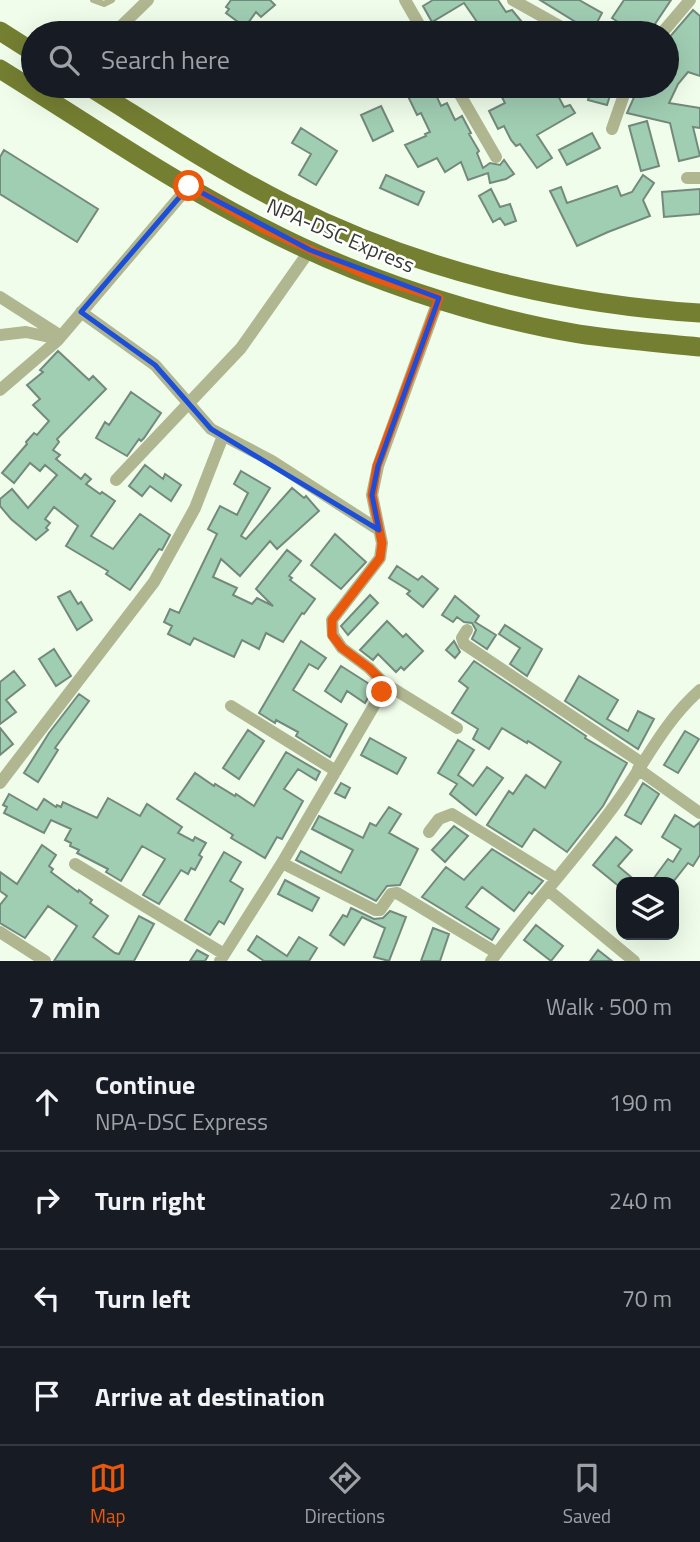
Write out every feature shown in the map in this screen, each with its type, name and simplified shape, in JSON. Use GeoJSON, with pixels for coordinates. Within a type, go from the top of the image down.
{"type":"FeatureCollection","features":[{"type":"Feature","properties":{"kind":"main road"},"geometry":{"type":"LineString","coordinates":[[0,31],[21,44]]}},
{"type":"Feature","properties":{"kind":"main road","name":"NPA-DSC Express"},"geometry":{"type":"LineString","coordinates":[[0,69],[21,82]]}},
{"type":"Feature","properties":{"kind":"main road","name":"NPA-DSC Express"},"geometry":{"type":"LineString","coordinates":[[47,98],[264,229],[371,277],[490,314],[578,334],[700,347]]}},
{"type":"Feature","properties":{"kind":"main road"},"geometry":{"type":"LineString","coordinates":[[107,98],[238,179],[344,231],[394,250],[513,286],[575,299],[649,310],[700,313]]}},
{"type":"Feature","properties":{"kind":"street"},"geometry":{"type":"LineString","coordinates":[[126,21],[148,0]]}},
{"type":"Feature","properties":{"kind":"street"},"geometry":{"type":"LineString","coordinates":[[405,0],[417,21]]}},
{"type":"Feature","properties":{"kind":"street"},"geometry":{"type":"LineString","coordinates":[[513,0],[551,21]]}},
{"type":"Feature","properties":{"kind":"street"},"geometry":{"type":"LineString","coordinates":[[672,21],[690,0]]}},
{"type":"Feature","properties":{"kind":"street"},"geometry":{"type":"LineString","coordinates":[[461,98],[496,157]]}},
{"type":"Feature","properties":{"kind":"street"},"geometry":{"type":"LineString","coordinates":[[612,129],[623,98]]}},
{"type":"Feature","properties":{"kind":"street"},"geometry":{"type":"LineString","coordinates":[[0,390],[60,337],[189,186]]}},
{"type":"Feature","properties":{"kind":"street"},"geometry":{"type":"LineString","coordinates":[[116,480],[240,348],[310,250]]}},
{"type":"Feature","properties":{"kind":"street"},"geometry":{"type":"LineString","coordinates":[[0,297],[60,337]]}},
{"type":"Feature","properties":{"kind":"street"},"geometry":{"type":"LineString","coordinates":[[439,298],[377,466],[372,495],[382,543],[380,558],[332,620],[332,635],[342,648],[384,683],[457,728]]}},
{"type":"Feature","properties":{"kind":"street"},"geometry":{"type":"LineString","coordinates":[[81,312],[155,365],[211,429],[272,461],[379,530]]}},
{"type":"Feature","properties":{"kind":"street"},"geometry":{"type":"LineString","coordinates":[[0,335],[26,332],[60,337]]}},
{"type":"Feature","properties":{"kind":"street"},"geometry":{"type":"LineString","coordinates":[[0,782],[154,582],[195,508],[223,436]]}},
{"type":"Feature","properties":{"kind":"street"},"geometry":{"type":"LineString","coordinates":[[467,630],[462,638],[464,644],[640,766],[700,813]]}},
{"type":"Feature","properties":{"kind":"street"},"geometry":{"type":"LineString","coordinates":[[75,864],[222,958],[282,863],[382,692],[384,683]]}},
{"type":"Feature","properties":{"kind":"street"},"geometry":{"type":"LineString","coordinates":[[282,863],[374,910],[380,911],[391,894],[397,893],[494,957],[612,809],[682,706],[700,690]]}},
{"type":"Feature","properties":{"kind":"street"},"geometry":{"type":"LineString","coordinates":[[231,706],[336,771]]}},
{"type":"Feature","properties":{"kind":"street"},"geometry":{"type":"LineString","coordinates":[[429,832],[439,819],[452,814],[555,878]]}},
{"type":"Feature","properties":{"kind":"street"},"geometry":{"type":"LineString","coordinates":[[548,890],[634,961]]}},
{"type":"Feature","properties":{"kind":"street"},"geometry":{"type":"LineString","coordinates":[[0,932],[45,961]]}},
{"type":"Feature","properties":{"kind":"lane"},"geometry":{"type":"LineString","coordinates":[[93,0],[104,4],[112,0]]}},
{"type":"Feature","properties":{"kind":"highlighted area"},"geometry":{"type":"Polygon","coordinates":[[[189,186],[310,250],[439,298],[378,466],[372,495],[379,530],[211,429],[155,365],[81,312],[189,186]]]}},
{"type":"Feature","properties":{"kind":"building"},"geometry":{"type":"Polygon","coordinates":[[[231,0],[270,0],[275,5],[261,17],[256,12],[249,21],[237,21],[226,13],[229,9],[226,7],[231,0]]]}},
{"type":"Feature","properties":{"kind":"building"},"geometry":{"type":"Polygon","coordinates":[[[433,0],[498,0],[506,12],[512,10],[521,21],[476,21],[464,3],[431,21],[423,6],[433,0]]]}},
{"type":"Feature","properties":{"kind":"building"},"geometry":{"type":"Polygon","coordinates":[[[540,0],[579,0],[602,13],[598,21],[574,21],[540,0]]]}},
{"type":"Feature","properties":{"kind":"building"},"geometry":{"type":"Polygon","coordinates":[[[624,0],[671,0],[657,21],[616,21],[612,18],[624,0]]]}},
{"type":"Feature","properties":{"kind":"building"},"geometry":{"type":"Polygon","coordinates":[[[693,10],[700,16],[700,76],[688,72],[679,83],[679,26],[693,10]]]}},
{"type":"Feature","properties":{"kind":"building"},"geometry":{"type":"Polygon","coordinates":[[[409,98],[437,98],[441,106],[447,103],[455,120],[462,116],[479,151],[477,153],[483,168],[490,163],[500,165],[504,160],[514,174],[490,183],[488,173],[468,180],[461,162],[445,172],[437,158],[418,167],[405,145],[430,132],[421,113],[417,115],[409,98]]]}},
{"type":"Feature","properties":{"kind":"building"},"geometry":{"type":"Polygon","coordinates":[[[502,98],[559,98],[564,107],[570,105],[575,113],[537,135],[552,158],[537,168],[520,144],[516,146],[511,140],[504,126],[498,129],[489,111],[505,103],[502,98]]]}},
{"type":"Feature","properties":{"kind":"building"},"geometry":{"type":"Polygon","coordinates":[[[589,98],[609,98],[607,105],[589,98]]]}},
{"type":"Feature","properties":{"kind":"building"},"geometry":{"type":"Polygon","coordinates":[[[634,98],[671,98],[669,103],[700,108],[700,128],[693,127],[700,156],[679,161],[670,123],[627,113],[634,98]]]}},
{"type":"Feature","properties":{"kind":"building"},"geometry":{"type":"Polygon","coordinates":[[[381,106],[393,131],[373,141],[361,115],[381,106]]]}},
{"type":"Feature","properties":{"kind":"building"},"geometry":{"type":"Polygon","coordinates":[[[647,121],[659,166],[641,171],[629,126],[647,121]]]}},
{"type":"Feature","properties":{"kind":"building"},"geometry":{"type":"Polygon","coordinates":[[[301,128],[337,151],[316,185],[299,175],[311,154],[292,143],[301,128]]]}},
{"type":"Feature","properties":{"kind":"building"},"geometry":{"type":"Polygon","coordinates":[[[592,133],[600,148],[567,165],[559,150],[592,133]]]}},
{"type":"Feature","properties":{"kind":"building"},"geometry":{"type":"Polygon","coordinates":[[[4,150],[98,209],[77,242],[0,194],[0,157],[4,150]]]}},
{"type":"Feature","properties":{"kind":"building"},"geometry":{"type":"Polygon","coordinates":[[[386,175],[424,192],[418,205],[380,188],[386,175]]]}},
{"type":"Feature","properties":{"kind":"building"},"geometry":{"type":"Polygon","coordinates":[[[643,175],[654,183],[643,200],[650,216],[577,246],[550,191],[561,187],[567,203],[617,186],[621,196],[632,192],[643,175]]]}},
{"type":"Feature","properties":{"kind":"building"},"geometry":{"type":"Polygon","coordinates":[[[491,189],[500,207],[510,204],[516,221],[505,225],[500,218],[493,222],[479,196],[491,189]]]}},
{"type":"Feature","properties":{"kind":"building"},"geometry":{"type":"Polygon","coordinates":[[[700,189],[700,214],[664,217],[662,192],[700,189]]]}},
{"type":"Feature","properties":{"kind":"building"},"geometry":{"type":"Polygon","coordinates":[[[58,351],[89,380],[93,376],[106,389],[57,439],[59,442],[53,450],[60,455],[56,459],[81,479],[85,474],[91,479],[86,484],[115,501],[91,536],[113,549],[140,514],[170,535],[162,550],[159,549],[130,590],[106,574],[108,571],[66,546],[78,526],[54,507],[45,519],[50,523],[46,528],[48,530],[36,540],[0,506],[0,499],[12,489],[28,508],[57,475],[45,465],[40,471],[30,463],[14,483],[2,473],[34,433],[37,435],[49,421],[33,405],[40,399],[27,385],[43,372],[40,370],[58,351]]]}},
{"type":"Feature","properties":{"kind":"building"},"geometry":{"type":"Polygon","coordinates":[[[131,392],[161,413],[144,438],[141,441],[139,439],[127,456],[96,438],[105,422],[109,425],[131,392]]]}},
{"type":"Feature","properties":{"kind":"building"},"geometry":{"type":"Polygon","coordinates":[[[145,465],[163,479],[165,474],[181,485],[171,501],[150,486],[142,496],[129,486],[145,465]]]}},
{"type":"Feature","properties":{"kind":"building"},"geometry":{"type":"Polygon","coordinates":[[[241,471],[270,488],[241,536],[246,539],[292,488],[304,498],[306,496],[319,511],[277,549],[270,541],[240,576],[221,559],[213,577],[237,588],[233,595],[252,604],[257,598],[273,606],[256,589],[287,550],[301,561],[289,576],[292,578],[290,580],[315,599],[283,642],[266,633],[259,649],[242,640],[234,657],[194,638],[190,645],[168,634],[172,626],[164,622],[170,609],[179,613],[217,534],[208,529],[220,506],[237,515],[248,493],[234,484],[241,471]]]}},
{"type":"Feature","properties":{"kind":"building"},"geometry":{"type":"Polygon","coordinates":[[[335,534],[366,562],[341,589],[311,565],[335,534]]]}},
{"type":"Feature","properties":{"kind":"building"},"geometry":{"type":"Polygon","coordinates":[[[397,566],[418,580],[422,576],[438,589],[423,607],[407,594],[410,591],[389,578],[397,566]]]}},
{"type":"Feature","properties":{"kind":"building"},"geometry":{"type":"Polygon","coordinates":[[[70,591],[78,604],[81,602],[92,620],[77,630],[58,597],[70,591]]]}},
{"type":"Feature","properties":{"kind":"building"},"geometry":{"type":"Polygon","coordinates":[[[370,595],[378,603],[348,635],[341,626],[370,595]]]}},
{"type":"Feature","properties":{"kind":"building"},"geometry":{"type":"Polygon","coordinates":[[[455,596],[479,616],[475,622],[496,635],[487,649],[472,639],[476,630],[472,623],[457,617],[453,622],[442,615],[455,596]]]}},
{"type":"Feature","properties":{"kind":"building"},"geometry":{"type":"Polygon","coordinates":[[[387,621],[403,637],[406,634],[423,651],[404,670],[401,667],[396,672],[378,654],[373,660],[360,650],[387,621]]]}},
{"type":"Feature","properties":{"kind":"building"},"geometry":{"type":"Polygon","coordinates":[[[505,625],[542,649],[527,676],[510,664],[520,648],[499,634],[505,625]]]}},
{"type":"Feature","properties":{"kind":"building"},"geometry":{"type":"Polygon","coordinates":[[[301,641],[326,658],[318,669],[309,664],[293,690],[347,724],[330,757],[296,736],[298,732],[259,713],[301,641]]]}},
{"type":"Feature","properties":{"kind":"building"},"geometry":{"type":"Polygon","coordinates":[[[454,641],[460,652],[455,658],[446,650],[454,641]]]}},
{"type":"Feature","properties":{"kind":"building"},"geometry":{"type":"Polygon","coordinates":[[[54,649],[71,676],[56,686],[39,659],[54,649]]]}},
{"type":"Feature","properties":{"kind":"building"},"geometry":{"type":"Polygon","coordinates":[[[474,661],[586,736],[585,738],[627,763],[603,806],[567,852],[534,829],[522,847],[487,825],[509,791],[513,794],[526,775],[545,788],[561,762],[502,728],[489,749],[473,739],[478,729],[452,713],[468,688],[459,681],[474,661]]]}},
{"type":"Feature","properties":{"kind":"building"},"geometry":{"type":"Polygon","coordinates":[[[341,666],[374,687],[365,703],[347,691],[341,702],[325,691],[341,666]]]}},
{"type":"Feature","properties":{"kind":"building"},"geometry":{"type":"Polygon","coordinates":[[[14,671],[25,685],[6,700],[16,712],[0,724],[0,682],[14,671]]]}},
{"type":"Feature","properties":{"kind":"building"},"geometry":{"type":"Polygon","coordinates":[[[579,676],[618,700],[607,719],[628,731],[638,711],[654,719],[638,749],[565,701],[579,676]]]}},
{"type":"Feature","properties":{"kind":"building"},"geometry":{"type":"Polygon","coordinates":[[[79,694],[89,701],[55,748],[58,750],[38,782],[24,773],[49,733],[79,694]]]}},
{"type":"Feature","properties":{"kind":"building"},"geometry":{"type":"Polygon","coordinates":[[[0,728],[13,744],[0,755],[0,728]]]}},
{"type":"Feature","properties":{"kind":"building"},"geometry":{"type":"Polygon","coordinates":[[[248,730],[264,741],[239,779],[223,768],[248,730]]]}},
{"type":"Feature","properties":{"kind":"building"},"geometry":{"type":"Polygon","coordinates":[[[685,731],[699,739],[678,773],[664,765],[685,731]]]}},
{"type":"Feature","properties":{"kind":"building"},"geometry":{"type":"Polygon","coordinates":[[[370,738],[406,758],[397,774],[361,755],[370,738]]]}},
{"type":"Feature","properties":{"kind":"building"},"geometry":{"type":"Polygon","coordinates":[[[458,740],[474,750],[458,775],[473,786],[487,767],[503,778],[476,815],[450,794],[457,784],[438,773],[458,740]]]}},
{"type":"Feature","properties":{"kind":"building"},"geometry":{"type":"Polygon","coordinates":[[[286,752],[320,772],[316,780],[298,769],[284,789],[303,801],[282,839],[277,837],[265,858],[231,838],[233,835],[177,799],[195,773],[254,806],[286,752]]]}},
{"type":"Feature","properties":{"kind":"building"},"geometry":{"type":"Polygon","coordinates":[[[341,783],[350,788],[345,798],[335,793],[341,783]]]}},
{"type":"Feature","properties":{"kind":"building"},"geometry":{"type":"Polygon","coordinates":[[[643,783],[659,794],[641,824],[625,815],[643,783]]]}},
{"type":"Feature","properties":{"kind":"building"},"geometry":{"type":"Polygon","coordinates":[[[9,794],[37,810],[44,799],[56,807],[61,807],[63,802],[97,818],[108,798],[140,816],[147,804],[182,827],[178,833],[193,841],[195,837],[206,843],[199,855],[202,857],[195,870],[191,868],[188,874],[181,870],[159,904],[143,895],[165,859],[142,846],[121,881],[106,872],[108,869],[77,853],[79,850],[70,846],[71,843],[65,840],[71,829],[51,820],[44,833],[4,813],[7,807],[3,805],[9,794]]]}},
{"type":"Feature","properties":{"kind":"building"},"geometry":{"type":"Polygon","coordinates":[[[389,807],[401,814],[389,833],[418,849],[400,885],[387,886],[376,901],[296,860],[301,851],[341,873],[353,850],[312,829],[319,816],[363,838],[370,823],[376,826],[389,807]]]}},
{"type":"Feature","properties":{"kind":"building"},"geometry":{"type":"Polygon","coordinates":[[[675,815],[694,827],[700,822],[700,855],[693,866],[688,863],[677,877],[655,877],[668,859],[673,862],[681,849],[662,837],[675,815]]]}},
{"type":"Feature","properties":{"kind":"building"},"geometry":{"type":"Polygon","coordinates":[[[454,826],[468,836],[445,862],[432,850],[454,826]]]}},
{"type":"Feature","properties":{"kind":"building"},"geometry":{"type":"Polygon","coordinates":[[[616,837],[632,850],[618,866],[631,877],[616,877],[616,884],[593,865],[616,837]]]}},
{"type":"Feature","properties":{"kind":"building"},"geometry":{"type":"Polygon","coordinates":[[[42,845],[56,855],[49,866],[53,869],[51,872],[92,900],[90,903],[108,916],[93,937],[115,953],[119,954],[139,916],[154,924],[134,961],[54,961],[77,926],[48,906],[25,938],[0,923],[0,905],[7,896],[0,891],[0,872],[17,884],[42,845]]]}},
{"type":"Feature","properties":{"kind":"building"},"geometry":{"type":"Polygon","coordinates":[[[492,849],[543,881],[532,894],[529,892],[514,911],[482,887],[466,907],[499,929],[492,940],[422,897],[446,867],[464,880],[492,849]]]}},
{"type":"Feature","properties":{"kind":"building"},"geometry":{"type":"Polygon","coordinates":[[[224,852],[241,862],[230,881],[243,889],[224,924],[219,921],[210,935],[185,920],[224,852]]]}},
{"type":"Feature","properties":{"kind":"building"},"geometry":{"type":"Polygon","coordinates":[[[285,880],[319,898],[312,911],[278,894],[285,880]]]}},
{"type":"Feature","properties":{"kind":"building"},"geometry":{"type":"Polygon","coordinates":[[[351,908],[374,919],[383,918],[390,911],[406,917],[389,961],[374,957],[385,928],[362,917],[344,945],[330,935],[343,915],[347,917],[351,908]]]}},
{"type":"Feature","properties":{"kind":"building"},"geometry":{"type":"Polygon","coordinates":[[[536,925],[563,946],[551,961],[524,940],[536,925]]]}},
{"type":"Feature","properties":{"kind":"building"},"geometry":{"type":"Polygon","coordinates":[[[433,928],[449,934],[440,961],[421,961],[433,928]]]}},
{"type":"Feature","properties":{"kind":"building"},"geometry":{"type":"Polygon","coordinates":[[[257,936],[287,956],[299,937],[317,948],[309,961],[264,961],[248,950],[257,936]]]}},
{"type":"Feature","properties":{"kind":"building"},"geometry":{"type":"Polygon","coordinates":[[[197,950],[208,956],[205,961],[190,961],[197,950]]]}},
{"type":"Feature","properties":{"kind":"building"},"geometry":{"type":"Polygon","coordinates":[[[598,950],[612,961],[590,961],[598,950]]]}},
{"type":"Feature","properties":{"kind":"route"},"geometry":{"type":"LineString","coordinates":[[189,186],[264,229],[371,277],[439,298],[377,466],[372,495],[382,543],[380,558],[332,620],[332,635],[342,648],[384,683],[382,692]]}}]}
